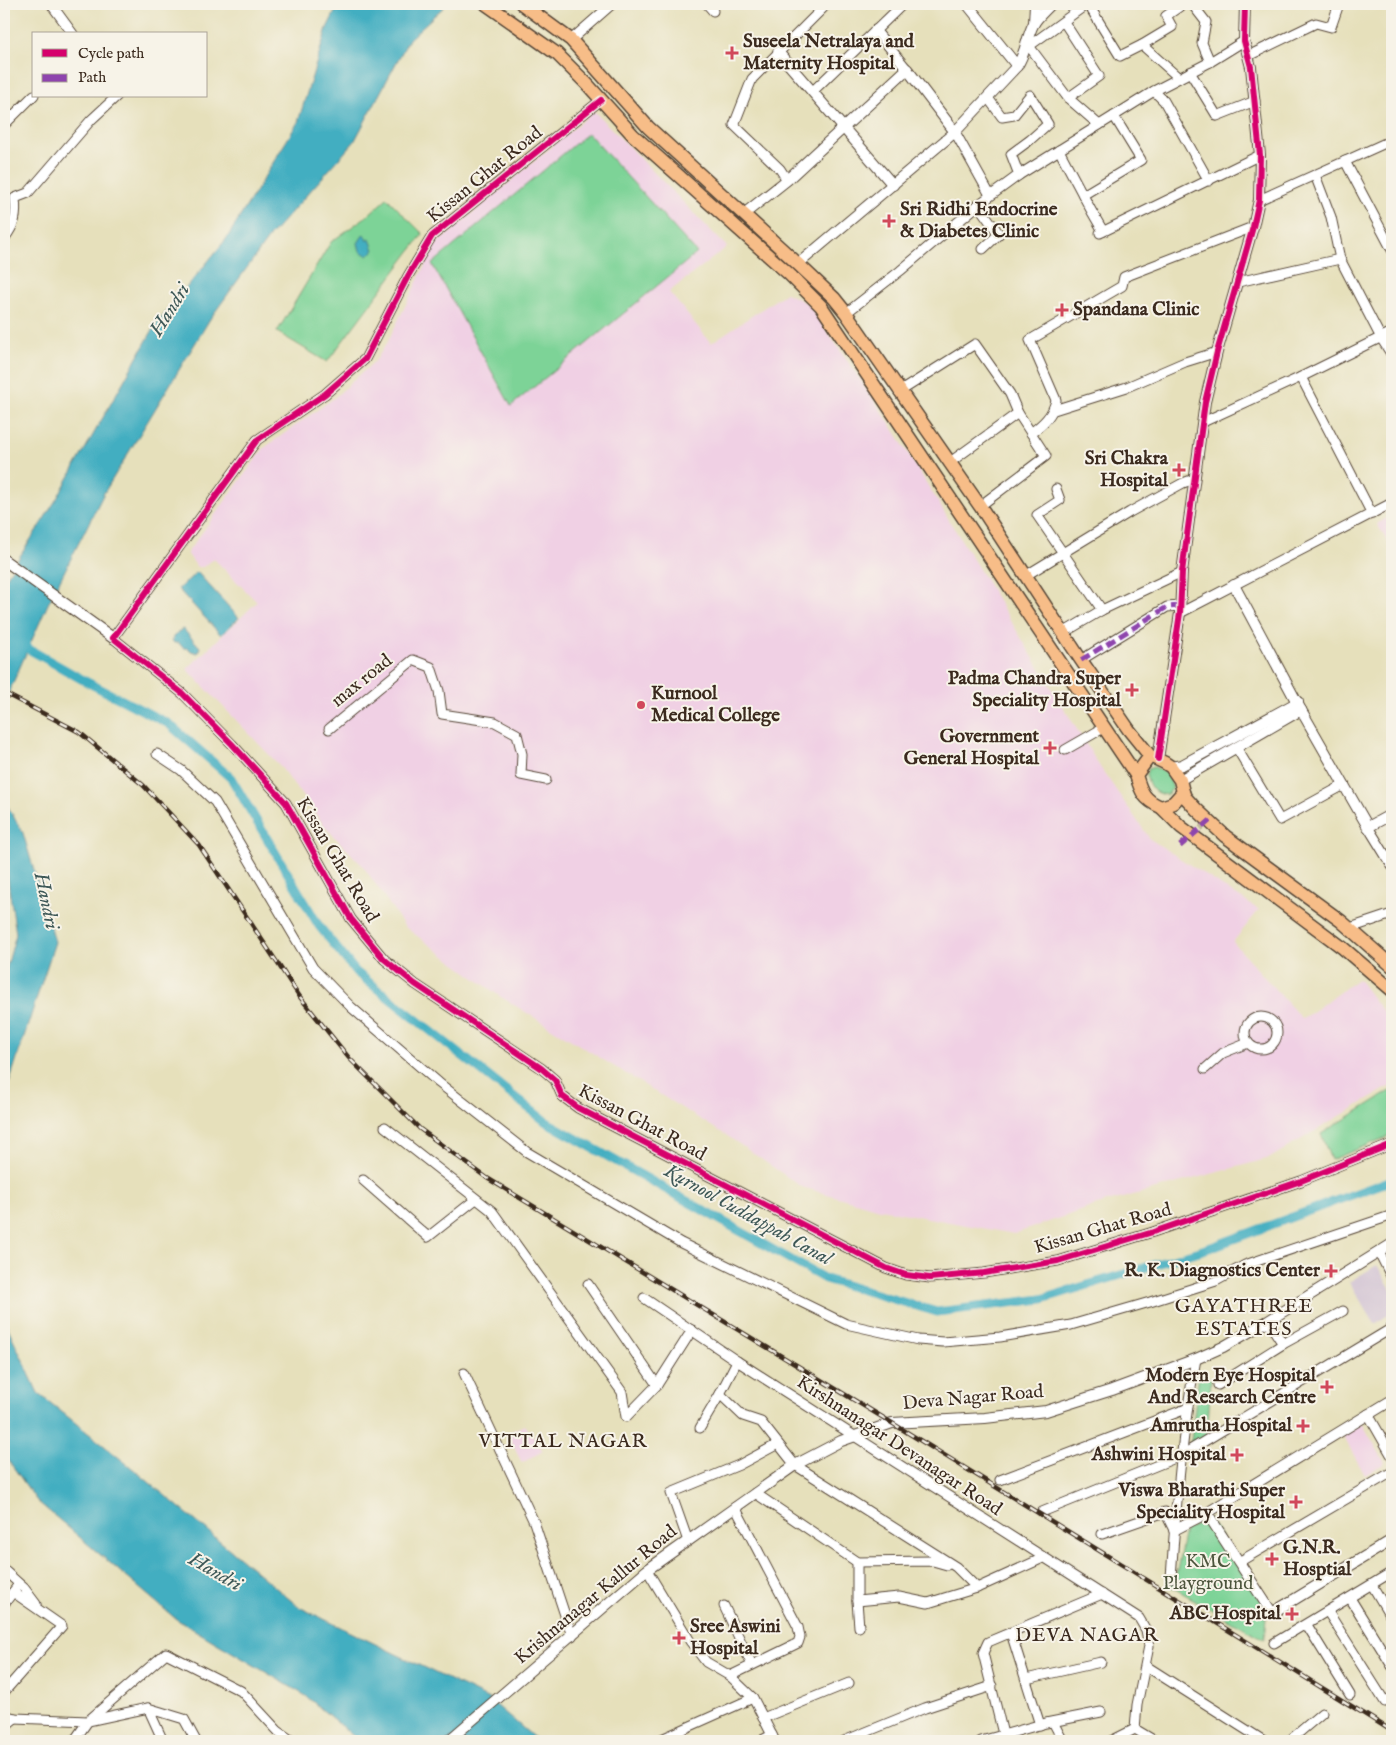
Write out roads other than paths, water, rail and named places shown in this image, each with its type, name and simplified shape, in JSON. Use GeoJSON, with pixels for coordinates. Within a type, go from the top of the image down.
{"type":"FeatureCollection","features":[{"type":"Feature","properties":{"kind":"main road"},"geometry":{"type":"LineString","coordinates":[[486,4],[557,54],[633,135],[788,274],[829,316],[924,461],[1105,727],[1136,775],[1141,791],[1150,802],[1161,807],[1181,827],[1343,948],[1392,990]]}},
{"type":"Feature","properties":{"kind":"main road"},"geometry":{"type":"LineString","coordinates":[[527,7],[571,40],[648,127],[834,298],[980,506],[1129,730],[1154,757],[1171,767],[1180,780],[1185,797],[1226,836],[1350,928],[1392,966]]}},
{"type":"Feature","properties":{"kind":"main road"},"geometry":{"type":"LineString","coordinates":[[587,84],[601,72]]}},
{"type":"Feature","properties":{"kind":"main road"},"geometry":{"type":"LineString","coordinates":[[788,274],[798,264]]}},
{"type":"Feature","properties":{"kind":"main road"},"geometry":{"type":"LineString","coordinates":[[1136,775],[1154,757]]}},
{"type":"Feature","properties":{"kind":"main road"},"geometry":{"type":"LineString","coordinates":[[1161,807],[1173,803],[1184,792]]}},
{"type":"Feature","properties":{"kind":"street"},"geometry":{"type":"LineString","coordinates":[[51,4],[72,32]]}},
{"type":"Feature","properties":{"kind":"street"},"geometry":{"type":"LineString","coordinates":[[571,40],[612,4]]}},
{"type":"Feature","properties":{"kind":"street"},"geometry":{"type":"LineString","coordinates":[[787,180],[780,169],[734,125],[752,79],[827,4]]}},
{"type":"Feature","properties":{"kind":"street"},"geometry":{"type":"LineString","coordinates":[[813,91],[903,4]]}},
{"type":"Feature","properties":{"kind":"street"},"geometry":{"type":"LineString","coordinates":[[967,4],[1017,66]]}},
{"type":"Feature","properties":{"kind":"street"},"geometry":{"type":"LineString","coordinates":[[798,264],[955,132],[988,98],[1024,56],[1034,24],[1035,4]]}},
{"type":"Feature","properties":{"kind":"street"},"geometry":{"type":"LineString","coordinates":[[1034,24],[1051,4]]}},
{"type":"Feature","properties":{"kind":"street"},"geometry":{"type":"LineString","coordinates":[[1028,44],[1064,22],[1088,4],[1120,56],[1172,27],[1166,16],[1179,7],[1178,4]]}},
{"type":"Feature","properties":{"kind":"street"},"geometry":{"type":"LineString","coordinates":[[1192,4],[1206,22],[1202,43],[1210,62]]}},
{"type":"Feature","properties":{"kind":"street"},"geometry":{"type":"LineString","coordinates":[[1154,757],[1180,610],[1182,572],[1205,402],[1217,352],[1253,227],[1258,200],[1260,155],[1251,67],[1244,41],[1245,4]]}},
{"type":"Feature","properties":{"kind":"street"},"geometry":{"type":"LineString","coordinates":[[1248,56],[1316,23],[1331,27],[1338,4]]}},
{"type":"Feature","properties":{"kind":"street"},"geometry":{"type":"LineString","coordinates":[[1064,22],[1098,76],[1068,98]]}},
{"type":"Feature","properties":{"kind":"street"},"geometry":{"type":"LineString","coordinates":[[875,30],[955,132],[990,195]]}},
{"type":"Feature","properties":{"kind":"street"},"geometry":{"type":"LineString","coordinates":[[846,313],[900,271],[990,195],[1154,91],[1210,62],[1244,41]]}},
{"type":"Feature","properties":{"kind":"street"},"geometry":{"type":"LineString","coordinates":[[1028,44],[1068,98],[1099,125]]}},
{"type":"Feature","properties":{"kind":"street"},"geometry":{"type":"LineString","coordinates":[[1142,45],[1179,78]]}},
{"type":"Feature","properties":{"kind":"street"},"geometry":{"type":"LineString","coordinates":[[778,52],[893,185]]}},
{"type":"Feature","properties":{"kind":"street"},"geometry":{"type":"LineString","coordinates":[[744,214],[787,180],[843,126],[907,70]]}},
{"type":"Feature","properties":{"kind":"street"},"geometry":{"type":"LineString","coordinates":[[1190,72],[1217,116],[1255,100]]}},
{"type":"Feature","properties":{"kind":"street"},"geometry":{"type":"LineString","coordinates":[[1154,91],[1164,101],[1209,181]]}},
{"type":"Feature","properties":{"kind":"street"},"geometry":{"type":"LineString","coordinates":[[988,98],[1002,117],[1014,115],[1030,95],[1048,124],[1011,154],[1020,175]]}},
{"type":"Feature","properties":{"kind":"street"},"geometry":{"type":"LineString","coordinates":[[4,125],[32,97]]}},
{"type":"Feature","properties":{"kind":"street"},"geometry":{"type":"LineString","coordinates":[[4,239],[14,224],[15,198],[28,193],[91,120],[116,98]]}},
{"type":"Feature","properties":{"kind":"street","name":"Kissan Ghat Road"},"geometry":{"type":"LineString","coordinates":[[601,100],[432,236],[408,276],[365,359],[325,394],[257,440],[113,638],[182,693],[286,803],[351,919],[384,958],[415,984],[541,1068],[554,1080],[562,1096],[578,1108],[886,1268],[906,1275],[930,1278],[984,1274],[1058,1261],[1153,1232],[1264,1194],[1392,1144]]}},
{"type":"Feature","properties":{"kind":"street"},"geometry":{"type":"LineString","coordinates":[[1083,195],[1141,160],[1114,116]]}},
{"type":"Feature","properties":{"kind":"street"},"geometry":{"type":"LineString","coordinates":[[1258,200],[1392,140]]}},
{"type":"Feature","properties":{"kind":"street"},"geometry":{"type":"LineString","coordinates":[[1059,150],[1102,232],[1260,155]]}},
{"type":"Feature","properties":{"kind":"street"},"geometry":{"type":"LineString","coordinates":[[1345,162],[1392,250]]}},
{"type":"Feature","properties":{"kind":"street"},"geometry":{"type":"LineString","coordinates":[[1315,175],[1331,217],[1340,259],[1381,338],[1392,355]]}},
{"type":"Feature","properties":{"kind":"street"},"geometry":{"type":"LineString","coordinates":[[978,205],[998,234],[983,249]]}},
{"type":"Feature","properties":{"kind":"street"},"geometry":{"type":"LineString","coordinates":[[1031,433],[1042,425],[1054,410],[1056,400],[1030,340],[1122,286],[1124,277],[1253,227]]}},
{"type":"Feature","properties":{"kind":"street"},"geometry":{"type":"LineString","coordinates":[[1238,282],[1340,259]]}},
{"type":"Feature","properties":{"kind":"street"},"geometry":{"type":"LineString","coordinates":[[1203,422],[1301,377],[1392,332]]}},
{"type":"Feature","properties":{"kind":"street"},"geometry":{"type":"LineString","coordinates":[[899,392],[975,344],[1010,394],[1018,413],[1046,456],[980,506]]}},
{"type":"Feature","properties":{"kind":"street"},"geometry":{"type":"LineString","coordinates":[[1054,410],[1127,387],[1185,362],[1217,352]]}},
{"type":"Feature","properties":{"kind":"street"},"geometry":{"type":"LineString","coordinates":[[1301,377],[1372,514]]}},
{"type":"Feature","properties":{"kind":"street"},"geometry":{"type":"LineString","coordinates":[[950,463],[1018,413]]}},
{"type":"Feature","properties":{"kind":"street"},"geometry":{"type":"LineString","coordinates":[[1025,576],[1130,512],[1194,479]]}},
{"type":"Feature","properties":{"kind":"street"},"geometry":{"type":"LineString","coordinates":[[1056,490],[1060,500],[1037,515],[1102,610]]}},
{"type":"Feature","properties":{"kind":"street"},"geometry":{"type":"LineString","coordinates":[[1081,660],[1166,607],[1180,610],[1234,585],[1392,503]]}},
{"type":"Feature","properties":{"kind":"street"},"geometry":{"type":"LineString","coordinates":[[4,560],[113,638]]}},
{"type":"Feature","properties":{"kind":"street"},"geometry":{"type":"LineString","coordinates":[[1063,633],[1102,610],[1182,572]]}},
{"type":"Feature","properties":{"kind":"street"},"geometry":{"type":"LineString","coordinates":[[1234,585],[1344,785],[1392,866]]}},
{"type":"Feature","properties":{"kind":"street","name":"max road"},"geometry":{"type":"LineString","coordinates":[[329,729],[412,660],[431,667],[439,691],[442,714],[495,722],[517,734],[522,754],[521,775],[546,780]]}},
{"type":"Feature","properties":{"kind":"street"},"geometry":{"type":"LineString","coordinates":[[1171,767],[1182,765],[1233,742],[1300,706]]}},
{"type":"Feature","properties":{"kind":"street"},"geometry":{"type":"LineString","coordinates":[[1066,750],[1105,727]]}},
{"type":"Feature","properties":{"kind":"street"},"geometry":{"type":"LineString","coordinates":[[1180,780],[1233,742]]}},
{"type":"Feature","properties":{"kind":"street"},"geometry":{"type":"LineString","coordinates":[[1233,742],[1280,820],[1344,785]]}},
{"type":"Feature","properties":{"kind":"street"},"geometry":{"type":"LineString","coordinates":[[157,754],[181,770],[215,802],[313,968],[351,1007],[439,1083],[526,1152],[681,1242],[846,1324],[918,1340],[943,1342],[1000,1337],[1071,1324],[1216,1281],[1245,1265],[1390,1216],[1392,1219]]}},
{"type":"Feature","properties":{"kind":"street"},"geometry":{"type":"LineString","coordinates":[[1368,827],[1392,814]]}},
{"type":"Feature","properties":{"kind":"street"},"geometry":{"type":"LineString","coordinates":[[1350,928],[1392,914]]}},
{"type":"Feature","properties":{"kind":"street"},"geometry":{"type":"LineString","coordinates":[[1205,1069],[1223,1053],[1248,1043]]}},
{"type":"Feature","properties":{"kind":"street"},"geometry":{"type":"LineString","coordinates":[[385,1127],[492,1211],[622,1392],[626,1417],[658,1385],[692,1330]]}},
{"type":"Feature","properties":{"kind":"street"},"geometry":{"type":"LineString","coordinates":[[363,1180],[428,1237],[476,1199]]}},
{"type":"Feature","properties":{"kind":"street","name":"Deva Nagar Road"},"geometry":{"type":"LineString","coordinates":[[795,1465],[841,1441],[892,1423],[985,1418],[1046,1411],[1112,1390],[1196,1359],[1223,1347],[1268,1321],[1392,1244]]}},
{"type":"Feature","properties":{"kind":"street"},"geometry":{"type":"LineString","coordinates":[[1379,1252],[1392,1278]]}},
{"type":"Feature","properties":{"kind":"street"},"geometry":{"type":"LineString","coordinates":[[588,1284],[658,1385]]}},
{"type":"Feature","properties":{"kind":"street","name":"Kirshnanagar Devanagar Road"},"geometry":{"type":"LineString","coordinates":[[644,1298],[737,1361],[1138,1618],[1146,1630],[1149,1646],[1146,1666]]}},
{"type":"Feature","properties":{"kind":"street"},"geometry":{"type":"LineString","coordinates":[[1218,1385],[1283,1344],[1343,1311]]}},
{"type":"Feature","properties":{"kind":"street"},"geometry":{"type":"LineString","coordinates":[[1268,1321],[1283,1344]]}},
{"type":"Feature","properties":{"kind":"street"},"geometry":{"type":"LineString","coordinates":[[1042,1512],[1180,1456],[1392,1328]]}},
{"type":"Feature","properties":{"kind":"street"},"geometry":{"type":"LineString","coordinates":[[1170,1578],[1180,1456],[1186,1409],[1196,1359]]}},
{"type":"Feature","properties":{"kind":"street"},"geometry":{"type":"LineString","coordinates":[[700,1428],[737,1361]]}},
{"type":"Feature","properties":{"kind":"street"},"geometry":{"type":"LineString","coordinates":[[464,1373],[534,1522],[572,1636]]}},
{"type":"Feature","properties":{"kind":"street"},"geometry":{"type":"LineString","coordinates":[[720,1394],[743,1416],[761,1422],[795,1465],[956,1567],[977,1588]]}},
{"type":"Feature","properties":{"kind":"street"},"geometry":{"type":"LineString","coordinates":[[1174,1530],[1207,1513],[1392,1400]]}},
{"type":"Feature","properties":{"kind":"street"},"geometry":{"type":"LineString","coordinates":[[1000,1480],[1186,1409]]}},
{"type":"Feature","properties":{"kind":"street"},"geometry":{"type":"LineString","coordinates":[[1368,1414],[1392,1456]]}},
{"type":"Feature","properties":{"kind":"street"},"geometry":{"type":"LineString","coordinates":[[688,1541],[671,1493],[738,1465],[778,1444]]}},
{"type":"Feature","properties":{"kind":"street","name":"Krishnanagar Kallur Road"},"geometry":{"type":"LineString","coordinates":[[448,1741],[647,1570],[795,1465]]}},
{"type":"Feature","properties":{"kind":"street"},"geometry":{"type":"LineString","coordinates":[[1239,1562],[1392,1472]]}},
{"type":"Feature","properties":{"kind":"street"},"geometry":{"type":"LineString","coordinates":[[755,1493],[857,1562],[933,1561],[956,1567]]}},
{"type":"Feature","properties":{"kind":"street"},"geometry":{"type":"LineString","coordinates":[[730,1676],[798,1643],[800,1637],[798,1626],[735,1508]]}},
{"type":"Feature","properties":{"kind":"street"},"geometry":{"type":"LineString","coordinates":[[1102,1534],[1165,1512],[1174,1530]]}},
{"type":"Feature","properties":{"kind":"street"},"geometry":{"type":"LineString","coordinates":[[1207,1513],[1272,1613],[1392,1540]]}},
{"type":"Feature","properties":{"kind":"street"},"geometry":{"type":"LineString","coordinates":[[857,1601],[899,1597],[928,1603],[977,1588],[1043,1558]]}},
{"type":"Feature","properties":{"kind":"street"},"geometry":{"type":"LineString","coordinates":[[857,1562],[859,1628]]}},
{"type":"Feature","properties":{"kind":"street"},"geometry":{"type":"LineString","coordinates":[[4,1570],[20,1584],[36,1604],[34,1607]]}},
{"type":"Feature","properties":{"kind":"street"},"geometry":{"type":"LineString","coordinates":[[647,1570],[690,1641],[706,1662],[730,1676],[753,1698],[774,1738],[760,1741]]}},
{"type":"Feature","properties":{"kind":"street"},"geometry":{"type":"LineString","coordinates":[[1274,1643],[1392,1572]]}},
{"type":"Feature","properties":{"kind":"street"},"geometry":{"type":"LineString","coordinates":[[4,1604],[20,1584]]}},
{"type":"Feature","properties":{"kind":"street"},"geometry":{"type":"LineString","coordinates":[[1372,1585],[1392,1619]]}},
{"type":"Feature","properties":{"kind":"street"},"geometry":{"type":"LineString","coordinates":[[4,1692],[62,1626],[13,1592]]}},
{"type":"Feature","properties":{"kind":"street"},"geometry":{"type":"LineString","coordinates":[[1005,1738],[983,1653],[984,1646],[988,1642],[1102,1594]]}},
{"type":"Feature","properties":{"kind":"street"},"geometry":{"type":"LineString","coordinates":[[1350,1598],[1392,1666]]}},
{"type":"Feature","properties":{"kind":"street"},"geometry":{"type":"LineString","coordinates":[[724,1606],[752,1664]]}},
{"type":"Feature","properties":{"kind":"street"},"geometry":{"type":"LineString","coordinates":[[1328,1612],[1385,1702],[1392,1697]]}},
{"type":"Feature","properties":{"kind":"street"},"geometry":{"type":"LineString","coordinates":[[1306,1625],[1350,1695]]}},
{"type":"Feature","properties":{"kind":"street"},"geometry":{"type":"LineString","coordinates":[[1011,1633],[1040,1725]]}},
{"type":"Feature","properties":{"kind":"street"},"geometry":{"type":"LineString","coordinates":[[74,1741],[88,1721],[166,1653],[241,1691],[278,1731],[292,1741]]}},
{"type":"Feature","properties":{"kind":"street"},"geometry":{"type":"LineString","coordinates":[[1026,1679],[1101,1662]]}},
{"type":"Feature","properties":{"kind":"street"},"geometry":{"type":"LineString","coordinates":[[1134,1729],[1146,1666],[1264,1741]]}},
{"type":"Feature","properties":{"kind":"street"},"geometry":{"type":"LineString","coordinates":[[763,1718],[849,1683]]}},
{"type":"Feature","properties":{"kind":"street"},"geometry":{"type":"LineString","coordinates":[[844,1741],[925,1708],[992,1686]]}},
{"type":"Feature","properties":{"kind":"street"},"geometry":{"type":"LineString","coordinates":[[656,1741],[753,1698]]}},
{"type":"Feature","properties":{"kind":"street"},"geometry":{"type":"LineString","coordinates":[[148,1708],[163,1741]]}},
{"type":"Feature","properties":{"kind":"street"},"geometry":{"type":"LineString","coordinates":[[4,1715],[15,1718],[88,1721],[148,1708],[184,1719],[196,1741]]}},
{"type":"Feature","properties":{"kind":"street"},"geometry":{"type":"LineString","coordinates":[[981,1741],[1005,1738],[1040,1725],[1101,1712]]}},
{"type":"Feature","properties":{"kind":"street"},"geometry":{"type":"LineString","coordinates":[[1289,1741],[1322,1713]]}},
{"type":"Feature","properties":{"kind":"street"},"geometry":{"type":"LineString","coordinates":[[4,1727],[15,1718]]}},
{"type":"Feature","properties":{"kind":"street"},"geometry":{"type":"LineString","coordinates":[[1053,1722],[1063,1741]]}},
{"type":"Feature","properties":{"kind":"street"},"geometry":{"type":"LineString","coordinates":[[1111,1741],[1134,1729]]}},
{"type":"Feature","properties":{"kind":"street"},"geometry":{"type":"LineString","coordinates":[[1134,1729],[1155,1741]]}},
{"type":"Feature","properties":{"kind":"water","name":"Handri"},"geometry":{"type":"Polygon","coordinates":[[[339,4],[447,4],[409,39],[354,142],[270,236],[210,319],[104,493],[48,604],[4,703],[4,581],[56,500],[155,326],[227,238],[298,122],[327,28],[339,4]]]}},
{"type":"Feature","properties":{"kind":"water"},"geometry":{"type":"Polygon","coordinates":[[[364,234],[367,241],[370,239],[374,250],[368,256],[360,251],[358,243],[364,234]]]}},
{"type":"Feature","properties":{"kind":"water"},"geometry":{"type":"Polygon","coordinates":[[[197,572],[239,618],[221,635],[178,589],[197,572]]]}},
{"type":"Feature","properties":{"kind":"water"},"geometry":{"type":"Polygon","coordinates":[[[183,629],[200,647],[198,653],[188,648],[183,648],[179,643],[174,643],[172,640],[183,629]]]}},
{"type":"Feature","properties":{"kind":"water"},"geometry":{"type":"Polygon","coordinates":[[[4,800],[23,833],[55,942],[4,1098],[4,977],[16,934],[4,854],[4,800]]]}},
{"type":"Feature","properties":{"kind":"water","name":"Handri"},"geometry":{"type":"Polygon","coordinates":[[[4,1319],[38,1393],[132,1468],[299,1607],[489,1699],[538,1741],[359,1741],[306,1696],[176,1619],[37,1501],[4,1454],[4,1319]]]}},
{"type":"Feature","properties":{"kind":"waterway","name":"Kurnool Cuddappah Canal"},"geometry":{"type":"LineString","coordinates":[[4,635],[85,681],[169,724],[231,778],[319,926],[356,972],[545,1121],[825,1279],[937,1312],[1042,1299],[1209,1248],[1392,1180]]}},
{"type":"Feature","properties":{"kind":"tunnel"},"geometry":{"type":"LineString","coordinates":[[1180,846],[1214,817]]}},
{"type":"Feature","properties":{"kind":"railway"},"geometry":{"type":"LineString","coordinates":[[4,693],[79,732],[143,785],[199,845],[300,997],[349,1058],[420,1129],[487,1178],[892,1423],[1392,1731]]}},
{"type":"Feature","properties":{"kind":"place","name":"Suseela Netralaya and Maternity Hospital"},"geometry":{"type":"Point","coordinates":[732,53]}},
{"type":"Feature","properties":{"kind":"place","name":"Sri Ridhi Endocrine & Diabetes Clinic"},"geometry":{"type":"Point","coordinates":[889,221]}},
{"type":"Feature","properties":{"kind":"place","name":"Spandana Clinic"},"geometry":{"type":"Point","coordinates":[1062,310]}},
{"type":"Feature","properties":{"kind":"place","name":"Sri Chakra Hospital"},"geometry":{"type":"Point","coordinates":[1179,470]}},
{"type":"Feature","properties":{"kind":"place","name":"Padma Chandra Super Speciality Hospital"},"geometry":{"type":"Point","coordinates":[1132,690]}},
{"type":"Feature","properties":{"kind":"place","name":"Kurnool Medical College"},"geometry":{"type":"Point","coordinates":[641,705]}},
{"type":"Feature","properties":{"kind":"place","name":"Government General Hospital"},"geometry":{"type":"Point","coordinates":[1050,748]}},
{"type":"Feature","properties":{"kind":"place","name":"R. K. Diagnostics Center"},"geometry":{"type":"Point","coordinates":[1331,1271]}},
{"type":"Feature","properties":{"kind":"place","name":"Modern Eye Hospital And Research Centre"},"geometry":{"type":"Point","coordinates":[1327,1387]}},
{"type":"Feature","properties":{"kind":"place","name":"Amrutha Hospital"},"geometry":{"type":"Point","coordinates":[1303,1426]}},
{"type":"Feature","properties":{"kind":"place","name":"Ashwini Hospital"},"geometry":{"type":"Point","coordinates":[1237,1455]}},
{"type":"Feature","properties":{"kind":"place","name":"Viswa Bharathi Super Speciality Hospital"},"geometry":{"type":"Point","coordinates":[1296,1502]}},
{"type":"Feature","properties":{"kind":"place","name":"G.N.R. Hosptial"},"geometry":{"type":"Point","coordinates":[1272,1559]}},
{"type":"Feature","properties":{"kind":"place","name":"ABC Hospital"},"geometry":{"type":"Point","coordinates":[1292,1614]}},
{"type":"Feature","properties":{"kind":"place","name":"Sree Aswini Hospital"},"geometry":{"type":"Point","coordinates":[679,1638]}},
{"type":"Feature","properties":{"kind":"district","name":"GAYATHREE ESTATES"},"geometry":{"type":"Point","coordinates":[1244,1318]}},
{"type":"Feature","properties":{"kind":"district","name":"VITTAL NAGAR"},"geometry":{"type":"Point","coordinates":[563,1441]}},
{"type":"Feature","properties":{"kind":"district","name":"DEVA NAGAR"},"geometry":{"type":"Point","coordinates":[1087,1635]}},
{"type":"Feature","properties":{"kind":"park label","name":"KMC Playground"},"geometry":{"type":"Point","coordinates":[1208,1573]}}]}
